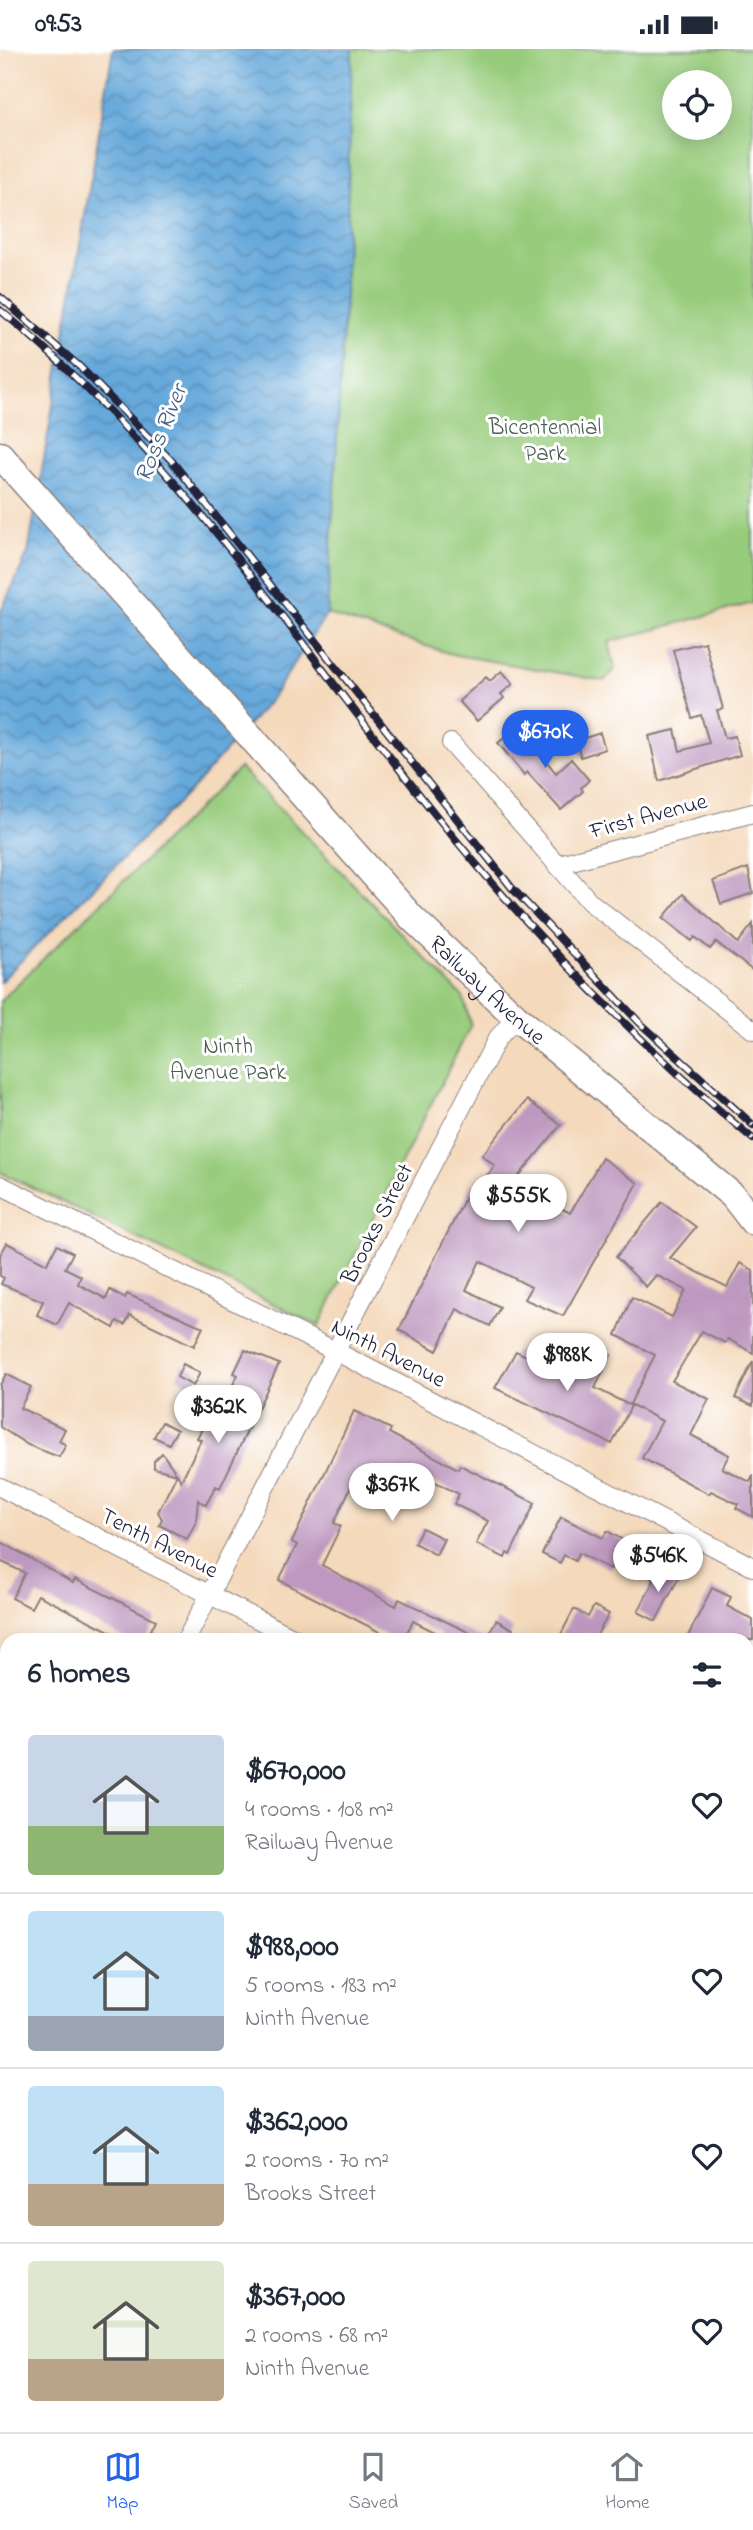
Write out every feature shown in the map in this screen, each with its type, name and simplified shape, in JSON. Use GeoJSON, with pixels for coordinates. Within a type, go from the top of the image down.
{"type":"FeatureCollection","features":[{"type":"Feature","properties":{"kind":"main road","name":"Railway Avenue"},"geometry":{"type":"LineString","coordinates":[[0,455],[412,918],[516,1017],[743,1199],[753,1222]]}},
{"type":"Feature","properties":{"kind":"street"},"geometry":{"type":"LineString","coordinates":[[451,743],[590,902],[753,1031]]}},
{"type":"Feature","properties":{"kind":"street","name":"First Avenue"},"geometry":{"type":"LineString","coordinates":[[556,865],[753,813]]}},
{"type":"Feature","properties":{"kind":"street","name":"Brooks Street"},"geometry":{"type":"LineString","coordinates":[[190,1633],[497,1039],[516,1017]]}},
{"type":"Feature","properties":{"kind":"street","name":"Ninth Avenue"},"geometry":{"type":"LineString","coordinates":[[0,1185],[337,1352],[753,1567]]}},
{"type":"Feature","properties":{"kind":"street","name":"Tenth Avenue"},"geometry":{"type":"LineString","coordinates":[[0,1487],[284,1633]]}},
{"type":"Feature","properties":{"kind":"green space","name":"Bicentennial Park"},"geometry":{"type":"Polygon","coordinates":[[[352,49],[753,49],[753,603],[609,642],[615,669],[604,681],[451,654],[327,614],[345,297],[352,49]]]}},
{"type":"Feature","properties":{"kind":"green space","name":"Ninth Avenue Park"},"geometry":{"type":"Polygon","coordinates":[[[240,768],[463,997],[471,1025],[319,1326],[0,1172],[0,1001],[240,768]]]}},
{"type":"Feature","properties":{"kind":"water","name":"Ross River"},"geometry":{"type":"Polygon","coordinates":[[[113,49],[352,49],[345,297],[327,614],[271,699],[194,787],[0,982],[0,613],[28,553],[113,49]]]}},
{"type":"Feature","properties":{"kind":"building"},"geometry":{"type":"Polygon","coordinates":[[[705,642],[723,709],[717,710],[725,738],[735,736],[740,755],[659,781],[649,736],[675,730],[680,751],[709,743],[701,715],[692,718],[673,650],[705,642]]]}},
{"type":"Feature","properties":{"kind":"building"},"geometry":{"type":"Polygon","coordinates":[[[502,671],[513,684],[501,694],[504,698],[477,721],[459,701],[486,677],[490,681],[502,671]]]}},
{"type":"Feature","properties":{"kind":"building"},"geometry":{"type":"Polygon","coordinates":[[[518,727],[556,773],[571,759],[589,780],[581,788],[583,791],[561,810],[527,772],[524,775],[498,743],[518,727]]]}},
{"type":"Feature","properties":{"kind":"building"},"geometry":{"type":"Polygon","coordinates":[[[600,733],[605,749],[581,757],[576,741],[600,733]]]}},
{"type":"Feature","properties":{"kind":"building"},"geometry":{"type":"Polygon","coordinates":[[[748,868],[753,893],[721,904],[713,881],[748,868]]]}},
{"type":"Feature","properties":{"kind":"building"},"geometry":{"type":"Polygon","coordinates":[[[683,894],[738,943],[753,924],[753,971],[716,942],[710,949],[695,937],[692,941],[663,918],[683,894]]]}},
{"type":"Feature","properties":{"kind":"building"},"geometry":{"type":"Polygon","coordinates":[[[527,1100],[561,1125],[513,1183],[570,1213],[602,1158],[638,1183],[563,1316],[524,1299],[531,1287],[480,1261],[466,1290],[500,1307],[490,1326],[457,1309],[437,1351],[399,1330],[472,1184],[478,1187],[495,1166],[482,1155],[527,1100]]]}},
{"type":"Feature","properties":{"kind":"building"},"geometry":{"type":"Polygon","coordinates":[[[662,1202],[696,1227],[670,1258],[727,1287],[740,1263],[753,1270],[753,1353],[728,1339],[725,1343],[702,1331],[672,1381],[709,1399],[691,1435],[729,1455],[722,1468],[750,1482],[753,1475],[753,1517],[736,1508],[738,1504],[711,1491],[709,1494],[642,1458],[662,1421],[630,1404],[655,1355],[616,1335],[632,1297],[672,1317],[686,1290],[656,1275],[646,1287],[616,1257],[662,1202]]]}},
{"type":"Feature","properties":{"kind":"building"},"geometry":{"type":"Polygon","coordinates":[[[7,1243],[47,1264],[57,1245],[73,1253],[65,1268],[81,1276],[78,1284],[106,1299],[110,1290],[125,1298],[127,1294],[203,1327],[194,1346],[130,1315],[125,1325],[117,1321],[114,1328],[69,1303],[57,1325],[37,1315],[43,1301],[1,1284],[4,1278],[0,1276],[0,1255],[7,1243]]]}},
{"type":"Feature","properties":{"kind":"building"},"geometry":{"type":"Polygon","coordinates":[[[591,1346],[611,1355],[595,1388],[631,1406],[612,1444],[495,1388],[516,1351],[575,1379],[591,1346]]]}},
{"type":"Feature","properties":{"kind":"building"},"geometry":{"type":"Polygon","coordinates":[[[245,1350],[279,1364],[220,1488],[216,1486],[206,1505],[198,1500],[196,1522],[187,1539],[159,1525],[162,1519],[158,1512],[177,1474],[181,1481],[201,1440],[197,1438],[205,1423],[211,1426],[238,1375],[234,1373],[245,1350]]]}},
{"type":"Feature","properties":{"kind":"building"},"geometry":{"type":"Polygon","coordinates":[[[753,1361],[753,1406],[735,1398],[753,1361]]]}},
{"type":"Feature","properties":{"kind":"building"},"geometry":{"type":"Polygon","coordinates":[[[183,1364],[200,1373],[193,1386],[177,1377],[183,1364]]]}},
{"type":"Feature","properties":{"kind":"building"},"geometry":{"type":"Polygon","coordinates":[[[6,1374],[31,1387],[20,1408],[65,1429],[59,1441],[66,1445],[59,1457],[28,1445],[0,1427],[0,1385],[6,1374]]]}},
{"type":"Feature","properties":{"kind":"building"},"geometry":{"type":"Polygon","coordinates":[[[354,1411],[391,1429],[389,1433],[458,1469],[460,1465],[535,1503],[510,1555],[507,1553],[505,1558],[476,1544],[488,1521],[454,1504],[459,1494],[433,1481],[425,1496],[382,1474],[375,1487],[355,1478],[334,1523],[341,1526],[322,1565],[396,1606],[399,1599],[470,1633],[437,1633],[413,1621],[407,1633],[381,1633],[279,1580],[297,1545],[292,1542],[354,1411]]]}},
{"type":"Feature","properties":{"kind":"building"},"geometry":{"type":"Polygon","coordinates":[[[162,1422],[177,1430],[169,1444],[154,1437],[162,1422]]]}},
{"type":"Feature","properties":{"kind":"building"},"geometry":{"type":"Polygon","coordinates":[[[162,1453],[177,1474],[154,1468],[154,1461],[162,1453]]]}},
{"type":"Feature","properties":{"kind":"building"},"geometry":{"type":"Polygon","coordinates":[[[561,1517],[603,1538],[607,1531],[625,1541],[633,1547],[630,1552],[657,1568],[651,1578],[626,1564],[622,1570],[613,1564],[610,1569],[579,1553],[575,1561],[564,1555],[560,1563],[542,1554],[561,1517]]]}},
{"type":"Feature","properties":{"kind":"building"},"geometry":{"type":"Polygon","coordinates":[[[422,1528],[444,1539],[436,1555],[414,1543],[422,1528]]]}},
{"type":"Feature","properties":{"kind":"building"},"geometry":{"type":"Polygon","coordinates":[[[0,1541],[73,1583],[75,1579],[156,1620],[150,1633],[113,1633],[38,1595],[31,1608],[12,1598],[25,1573],[0,1561],[0,1541]]]}},
{"type":"Feature","properties":{"kind":"building"},"geometry":{"type":"Polygon","coordinates":[[[660,1568],[679,1577],[656,1621],[638,1612],[660,1568]]]}},
{"type":"Feature","properties":{"kind":"building"},"geometry":{"type":"Polygon","coordinates":[[[712,1588],[731,1597],[727,1606],[753,1620],[753,1633],[690,1633],[712,1588]]]}},
{"type":"Feature","properties":{"kind":"building"},"geometry":{"type":"Polygon","coordinates":[[[594,1606],[609,1614],[598,1633],[562,1633],[574,1609],[588,1617],[594,1606]]]}},
{"type":"Feature","properties":{"kind":"building"},"geometry":{"type":"Polygon","coordinates":[[[496,1620],[513,1629],[511,1633],[490,1633],[496,1620]]]}},
{"type":"Feature","properties":{"kind":"railway"},"geometry":{"type":"LineString","coordinates":[[0,297],[80,367],[171,460],[512,888],[640,1023],[753,1125]]}},
{"type":"Feature","properties":{"kind":"railway"},"geometry":{"type":"LineString","coordinates":[[0,310],[63,365],[122,424],[177,486],[230,550],[434,813],[546,943],[667,1063],[753,1139]]}}]}
